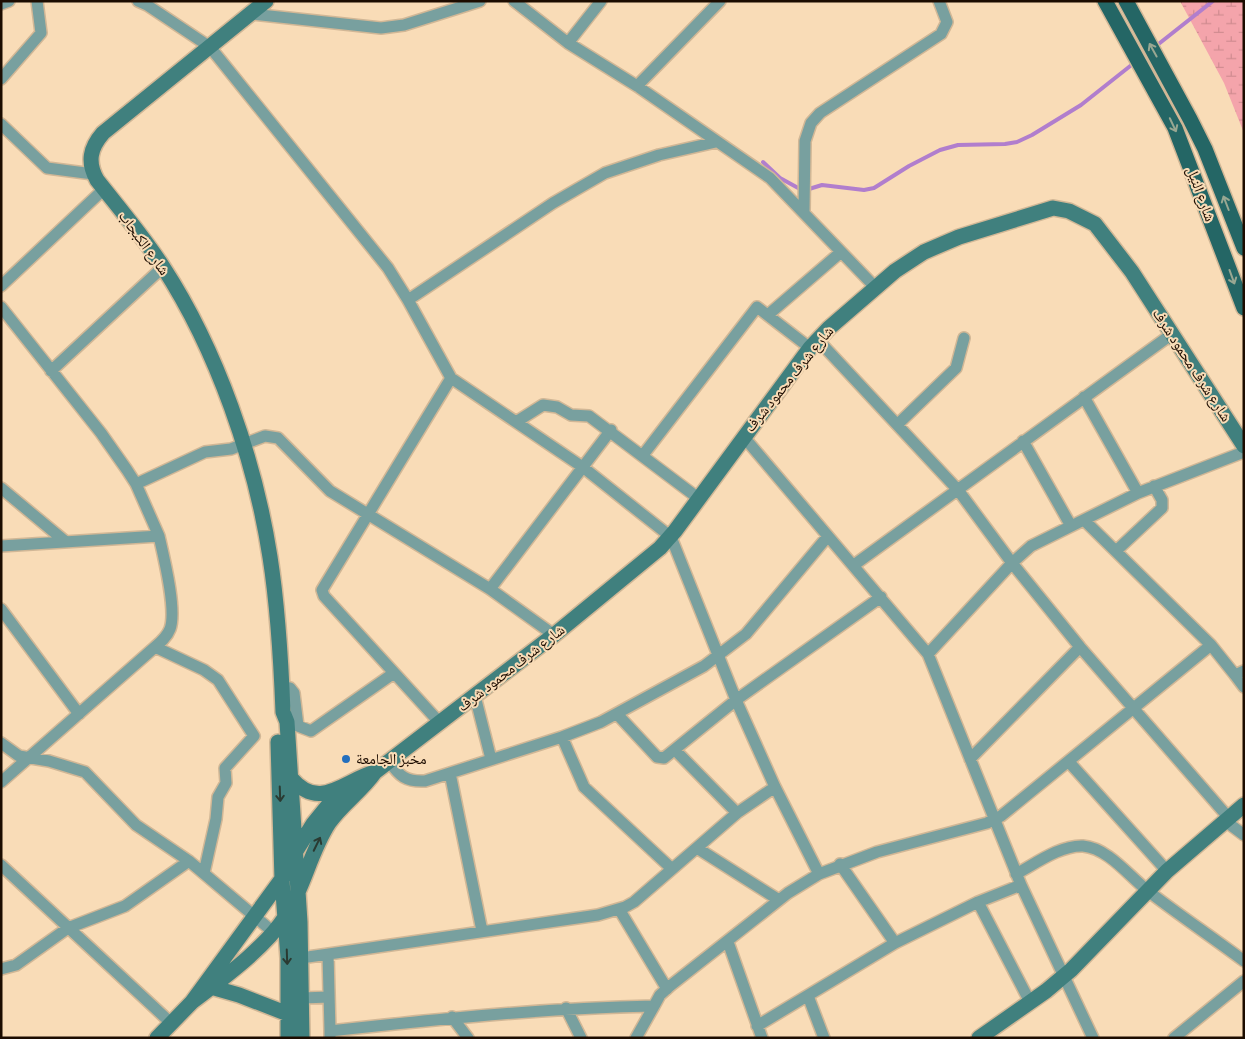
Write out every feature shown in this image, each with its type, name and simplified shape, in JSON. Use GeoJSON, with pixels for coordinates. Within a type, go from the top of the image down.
{"type":"FeatureCollection","features":[{"type":"Feature","properties":{"kind":"main road","name":"شارع النيل"},"geometry":{"type":"LineString","coordinates":[[1105,1],[1151,82],[1187,155],[1244,308]]}},
{"type":"Feature","properties":{"kind":"main road","name":"شارع النيل"},"geometry":{"type":"LineString","coordinates":[[1126,1],[1205,149],[1244,248]]}},
{"type":"Feature","properties":{"kind":"street"},"geometry":{"type":"LineString","coordinates":[[1,4],[9,1]]}},
{"type":"Feature","properties":{"kind":"street"},"geometry":{"type":"LineString","coordinates":[[1,79],[41,32],[37,1]]}},
{"type":"Feature","properties":{"kind":"street"},"geometry":{"type":"LineString","coordinates":[[138,1],[148,5],[210,47],[388,268],[451,378],[584,468],[671,537],[736,700],[774,787],[819,874]]}},
{"type":"Feature","properties":{"kind":"street","name":"شارع الكبجاب"},"geometry":{"type":"LineString","coordinates":[[266,1],[103,134],[91,151],[90,166],[104,189],[163,267],[207,351],[242,445],[258,498],[270,556],[282,687],[282,712]]}},
{"type":"Feature","properties":{"kind":"street"},"geometry":{"type":"LineString","coordinates":[[250,14],[381,28],[430,18],[480,1]]}},
{"type":"Feature","properties":{"kind":"street"},"geometry":{"type":"LineString","coordinates":[[514,1],[568,43],[637,86],[770,178],[804,211],[875,287]]}},
{"type":"Feature","properties":{"kind":"street"},"geometry":{"type":"LineString","coordinates":[[568,43],[600,1]]}},
{"type":"Feature","properties":{"kind":"street"},"geometry":{"type":"LineString","coordinates":[[637,86],[720,1]]}},
{"type":"Feature","properties":{"kind":"street"},"geometry":{"type":"LineString","coordinates":[[804,211],[805,141],[811,123],[820,112],[941,34],[947,22],[938,1]]}},
{"type":"Feature","properties":{"kind":"street"},"geometry":{"type":"LineString","coordinates":[[1,124],[47,168],[94,174]]}},
{"type":"Feature","properties":{"kind":"street"},"geometry":{"type":"LineString","coordinates":[[408,300],[553,203],[605,173],[659,156],[716,142]]}},
{"type":"Feature","properties":{"kind":"street"},"geometry":{"type":"LineString","coordinates":[[1,286],[104,189]]}},
{"type":"Feature","properties":{"kind":"street","name":"شارع شرف محمود شرف"},"geometry":{"type":"LineString","coordinates":[[375,772],[554,635],[671,537],[743,436],[814,344],[875,287],[916,257],[938,246],[1037,211],[1060,208],[1090,220],[1100,229],[1132,272],[1244,446]]}},
{"type":"Feature","properties":{"kind":"street"},"geometry":{"type":"LineString","coordinates":[[769,314],[841,252]]}},
{"type":"Feature","properties":{"kind":"street"},"geometry":{"type":"LineString","coordinates":[[51,371],[163,267]]}},
{"type":"Feature","properties":{"kind":"street"},"geometry":{"type":"LineString","coordinates":[[1,307],[101,433],[136,484],[159,536],[167,568],[172,620],[168,633],[155,647],[1,782]]}},
{"type":"Feature","properties":{"kind":"street"},"geometry":{"type":"LineString","coordinates":[[643,455],[757,307],[769,314],[814,344],[898,424],[958,490],[1012,563],[1132,709],[1226,818],[1244,835]]}},
{"type":"Feature","properties":{"kind":"street"},"geometry":{"type":"LineString","coordinates":[[854,565],[1172,334]]}},
{"type":"Feature","properties":{"kind":"street"},"geometry":{"type":"LineString","coordinates":[[898,424],[956,368],[964,338]]}},
{"type":"Feature","properties":{"kind":"street"},"geometry":{"type":"LineString","coordinates":[[440,723],[322,593],[322,588],[451,378]]}},
{"type":"Feature","properties":{"kind":"street"},"geometry":{"type":"LineString","coordinates":[[1084,397],[1138,493]]}},
{"type":"Feature","properties":{"kind":"street"},"geometry":{"type":"LineString","coordinates":[[516,422],[543,405],[557,407],[571,415],[590,416],[611,430],[698,498]]}},
{"type":"Feature","properties":{"kind":"street"},"geometry":{"type":"LineString","coordinates":[[490,589],[584,468],[611,430]]}},
{"type":"Feature","properties":{"kind":"street"},"geometry":{"type":"LineString","coordinates":[[136,484],[205,452],[231,449],[266,436],[278,438],[325,486],[490,589],[554,635]]}},
{"type":"Feature","properties":{"kind":"street"},"geometry":{"type":"LineString","coordinates":[[743,436],[928,654],[1019,880],[1063,977],[1093,1037]]}},
{"type":"Feature","properties":{"kind":"street"},"geometry":{"type":"LineString","coordinates":[[1023,441],[1071,526]]}},
{"type":"Feature","properties":{"kind":"street"},"geometry":{"type":"LineString","coordinates":[[928,654],[1012,563],[1031,546],[1138,493],[1244,452]]}},
{"type":"Feature","properties":{"kind":"street"},"geometry":{"type":"LineString","coordinates":[[1116,552],[1162,508],[1162,500],[1154,486]]}},
{"type":"Feature","properties":{"kind":"street"},"geometry":{"type":"LineString","coordinates":[[1,488],[66,542]]}},
{"type":"Feature","properties":{"kind":"street"},"geometry":{"type":"LineString","coordinates":[[1084,520],[1240,673],[1244,687]]}},
{"type":"Feature","properties":{"kind":"street"},"geometry":{"type":"LineString","coordinates":[[1,546],[159,536]]}},
{"type":"Feature","properties":{"kind":"street"},"geometry":{"type":"LineString","coordinates":[[389,761],[398,774],[409,780],[425,781],[562,737],[617,714],[719,656],[746,634],[828,536]]}},
{"type":"Feature","properties":{"kind":"street"},"geometry":{"type":"LineString","coordinates":[[617,714],[658,758],[664,758],[736,700],[881,597]]}},
{"type":"Feature","properties":{"kind":"street"},"geometry":{"type":"LineString","coordinates":[[1,609],[79,714]]}},
{"type":"Feature","properties":{"kind":"street"},"geometry":{"type":"LineString","coordinates":[[636,1038],[660,996],[667,989],[779,900],[819,874],[840,864],[877,852],[994,821],[1211,645]]}},
{"type":"Feature","properties":{"kind":"street"},"geometry":{"type":"LineString","coordinates":[[155,647],[204,670],[218,680],[254,736],[225,768],[226,783],[218,796],[216,819],[204,873]]}},
{"type":"Feature","properties":{"kind":"street"},"geometry":{"type":"LineString","coordinates":[[970,759],[1080,647]]}},
{"type":"Feature","properties":{"kind":"street"},"geometry":{"type":"LineString","coordinates":[[282,687],[290,688],[294,693],[298,726],[310,731],[394,673]]}},
{"type":"Feature","properties":{"kind":"street"},"geometry":{"type":"LineString","coordinates":[[475,696],[491,759]]}},
{"type":"Feature","properties":{"kind":"street"},"geometry":{"type":"LineString","coordinates":[[282,712],[287,722],[297,851],[302,1038]]}},
{"type":"Feature","properties":{"kind":"street"},"geometry":{"type":"LineString","coordinates":[[282,712],[277,724],[288,1038]]}},
{"type":"Feature","properties":{"kind":"street"},"geometry":{"type":"LineString","coordinates":[[562,737],[584,787],[671,868]]}},
{"type":"Feature","properties":{"kind":"street"},"geometry":{"type":"LineString","coordinates":[[1,743],[13,753],[27,758],[49,761],[85,772],[136,825],[189,861],[254,918],[272,931]]}},
{"type":"Feature","properties":{"kind":"street"},"geometry":{"type":"LineString","coordinates":[[675,750],[737,813]]}},
{"type":"Feature","properties":{"kind":"street"},"geometry":{"type":"LineString","coordinates":[[1069,762],[1167,871]]}},
{"type":"Feature","properties":{"kind":"street"},"geometry":{"type":"LineString","coordinates":[[291,778],[296,784],[311,792],[328,794],[343,787],[357,777],[375,772]]}},
{"type":"Feature","properties":{"kind":"street"},"geometry":{"type":"LineString","coordinates":[[157,1038],[192,1002],[211,987],[285,917],[317,843],[330,822],[366,786],[375,772]]}},
{"type":"Feature","properties":{"kind":"street"},"geometry":{"type":"LineString","coordinates":[[450,773],[482,931]]}},
{"type":"Feature","properties":{"kind":"street"},"geometry":{"type":"LineString","coordinates":[[192,1002],[282,880],[313,824],[343,787]]}},
{"type":"Feature","properties":{"kind":"street"},"geometry":{"type":"LineString","coordinates":[[301,958],[598,915],[619,909],[634,902],[671,868],[737,813],[774,787]]}},
{"type":"Feature","properties":{"kind":"street"},"geometry":{"type":"LineString","coordinates":[[979,1038],[1063,977],[1147,890],[1226,818],[1244,805]]}},
{"type":"Feature","properties":{"kind":"street"},"geometry":{"type":"LineString","coordinates":[[757,1026],[895,943],[1019,880],[1055,853],[1082,846],[1092,848],[1110,858],[1147,890],[1244,961]]}},
{"type":"Feature","properties":{"kind":"street"},"geometry":{"type":"LineString","coordinates":[[697,848],[779,900]]}},
{"type":"Feature","properties":{"kind":"street"},"geometry":{"type":"LineString","coordinates":[[1,969],[16,965],[68,928],[125,906],[189,861]]}},
{"type":"Feature","properties":{"kind":"street"},"geometry":{"type":"LineString","coordinates":[[840,864],[895,943]]}},
{"type":"Feature","properties":{"kind":"street"},"geometry":{"type":"LineString","coordinates":[[1,865],[171,1023]]}},
{"type":"Feature","properties":{"kind":"street"},"geometry":{"type":"LineString","coordinates":[[978,902],[1030,1002]]}},
{"type":"Feature","properties":{"kind":"street"},"geometry":{"type":"LineString","coordinates":[[619,909],[667,989]]}},
{"type":"Feature","properties":{"kind":"street"},"geometry":{"type":"LineString","coordinates":[[728,942],[762,1038]]}},
{"type":"Feature","properties":{"kind":"street"},"geometry":{"type":"LineString","coordinates":[[328,954],[330,1034],[452,1017],[566,1008],[654,1006]]}},
{"type":"Feature","properties":{"kind":"street"},"geometry":{"type":"LineString","coordinates":[[1174,1038],[1244,981]]}},
{"type":"Feature","properties":{"kind":"street"},"geometry":{"type":"LineString","coordinates":[[211,987],[252,999],[288,1014]]}},
{"type":"Feature","properties":{"kind":"street"},"geometry":{"type":"LineString","coordinates":[[808,996],[824,1038]]}},
{"type":"Feature","properties":{"kind":"street"},"geometry":{"type":"LineString","coordinates":[[302,998],[329,997]]}},
{"type":"Feature","properties":{"kind":"street"},"geometry":{"type":"LineString","coordinates":[[566,1008],[582,1038]]}},
{"type":"Feature","properties":{"kind":"street"},"geometry":{"type":"LineString","coordinates":[[452,1017],[468,1038]]}},
{"type":"Feature","properties":{"kind":"green space"},"geometry":{"type":"Polygon","coordinates":[[[1180,1],[1244,1],[1244,133],[1224,83],[1180,1]]]}},
{"type":"Feature","properties":{"kind":"waterway"},"geometry":{"type":"LineString","coordinates":[[1156,46],[1213,1]]}},
{"type":"Feature","properties":{"kind":"waterway"},"geometry":{"type":"LineString","coordinates":[[809,189],[822,185],[864,190],[874,188],[909,166],[940,150],[958,145],[1017,142],[1081,105],[1134,63]]}},
{"type":"Feature","properties":{"kind":"waterway"},"geometry":{"type":"LineString","coordinates":[[763,162],[780,178],[800,189]]}},
{"type":"Feature","properties":{"kind":"place","name":"مخبز الجامعة"},"geometry":{"type":"Point","coordinates":[346,759]}}]}
